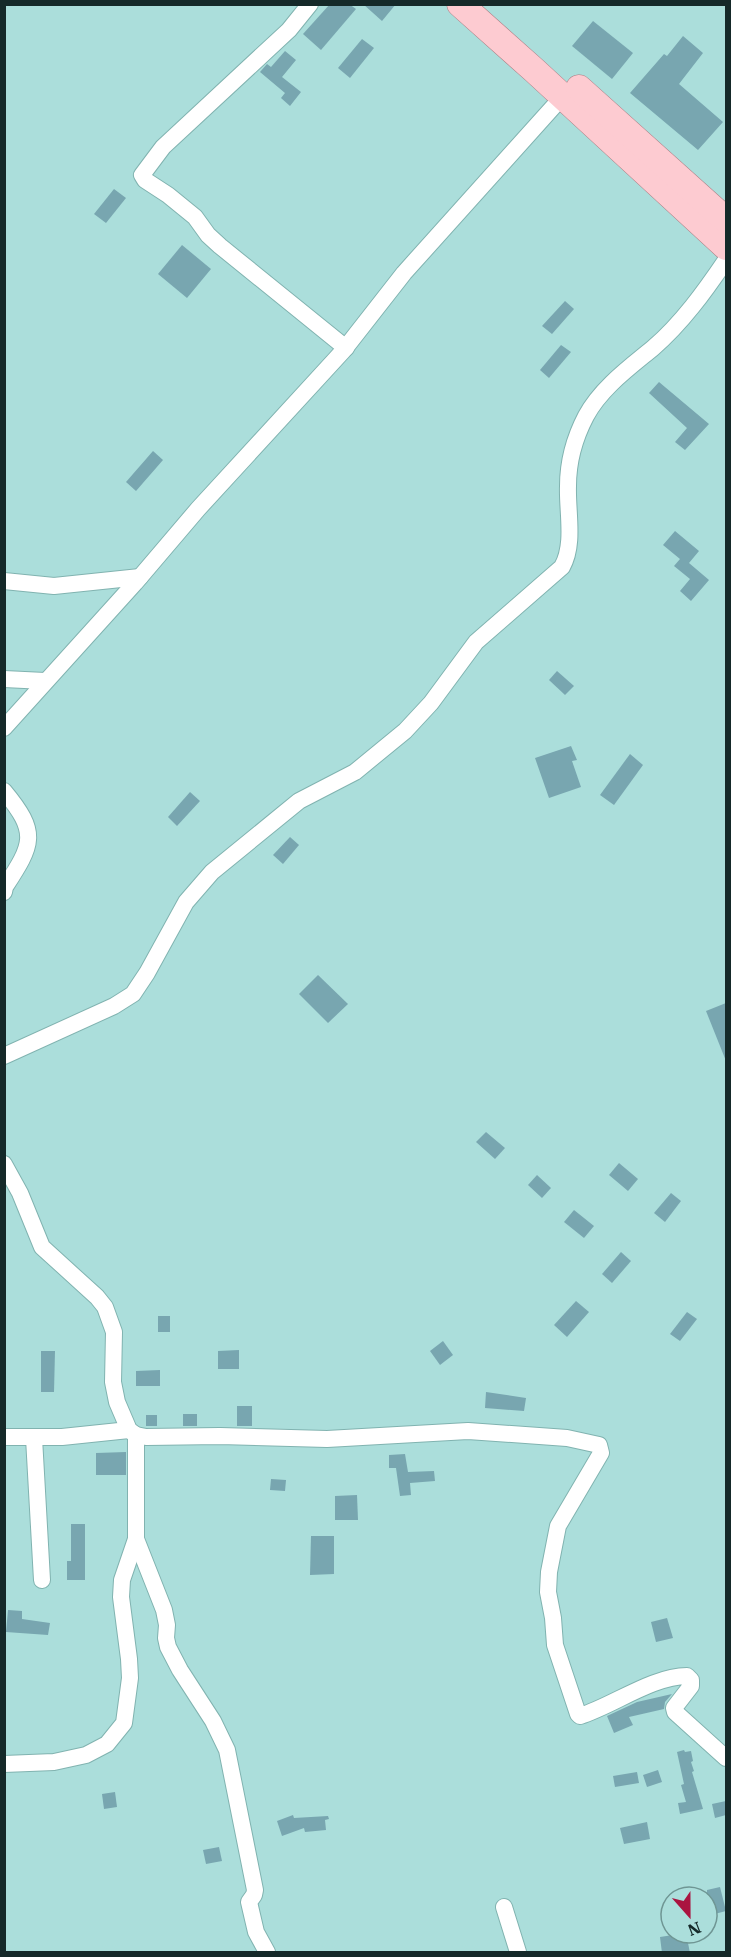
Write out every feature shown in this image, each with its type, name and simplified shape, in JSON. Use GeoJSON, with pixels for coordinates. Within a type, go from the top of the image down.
{"type":"FeatureCollection","features":[{"type":"Feature","properties":{"kind":"main road"},"geometry":{"type":"LineString","coordinates":[[460,4],[726,247]]}},
{"type":"Feature","properties":{"kind":"main road"},"geometry":{"type":"LineString","coordinates":[[484,4],[726,220]]}},
{"type":"Feature","properties":{"kind":"street"},"geometry":{"type":"LineString","coordinates":[[310,4],[289,30],[163,147],[142,175],[145,180],[195,217],[208,236],[346,348]]}},
{"type":"Feature","properties":{"kind":"street"},"geometry":{"type":"LineString","coordinates":[[4,728],[198,509],[346,348],[405,273],[563,96]]}},
{"type":"Feature","properties":{"kind":"street"},"geometry":{"type":"LineString","coordinates":[[4,1056],[105,1010],[133,994],[186,902],[212,872],[299,801],[355,772],[405,731],[431,703],[476,642],[562,567],[569,550],[568,472],[576,441],[587,415],[616,381],[682,318],[705,291],[726,260]]}},
{"type":"Feature","properties":{"kind":"street"},"geometry":{"type":"LineString","coordinates":[[4,581],[54,586],[140,577]]}},
{"type":"Feature","properties":{"kind":"street"},"geometry":{"type":"LineString","coordinates":[[4,679],[45,681]]}},
{"type":"Feature","properties":{"kind":"street"},"geometry":{"type":"LineString","coordinates":[[4,791],[24,819],[30,832],[28,848],[4,892]]}},
{"type":"Feature","properties":{"kind":"street"},"geometry":{"type":"LineString","coordinates":[[4,1164],[20,1193],[42,1247],[97,1297],[105,1308],[114,1332],[113,1382],[117,1402],[133,1433],[136,1539],[164,1610],[168,1647],[213,1721],[227,1750],[255,1890],[249,1902],[254,1925],[267,1953]]}},
{"type":"Feature","properties":{"kind":"street"},"geometry":{"type":"LineString","coordinates":[[4,1437],[34,1438],[133,1433],[146,1437],[220,1436],[327,1439],[468,1431],[556,1437],[599,1445],[601,1453],[558,1526],[549,1572],[548,1592],[555,1645],[578,1714],[580,1716],[591,1712],[637,1690],[687,1676],[691,1680],[691,1686],[674,1708],[675,1712],[726,1758]]}},
{"type":"Feature","properties":{"kind":"street"},"geometry":{"type":"LineString","coordinates":[[34,1438],[42,1580]]}},
{"type":"Feature","properties":{"kind":"street"},"geometry":{"type":"LineString","coordinates":[[4,1764],[54,1761],[86,1755],[108,1744],[124,1724],[130,1678],[121,1597],[122,1580],[136,1539]]}},
{"type":"Feature","properties":{"kind":"street"},"geometry":{"type":"LineString","coordinates":[[504,1908],[518,1953]]}},
{"type":"Feature","properties":{"kind":"building"},"geometry":{"type":"Polygon","coordinates":[[[330,4],[349,4],[356,9],[321,50],[303,34],[330,4]]]}},
{"type":"Feature","properties":{"kind":"building"},"geometry":{"type":"Polygon","coordinates":[[[363,4],[396,4],[382,21],[363,4]]]}},
{"type":"Feature","properties":{"kind":"building"},"geometry":{"type":"Polygon","coordinates":[[[593,21],[633,53],[612,79],[572,46],[593,21]]]}},
{"type":"Feature","properties":{"kind":"building"},"geometry":{"type":"Polygon","coordinates":[[[683,36],[703,53],[679,84],[723,122],[698,150],[630,93],[664,54],[667,56],[683,36]]]}},
{"type":"Feature","properties":{"kind":"building"},"geometry":{"type":"Polygon","coordinates":[[[362,39],[374,48],[350,78],[338,68],[362,39]]]}},
{"type":"Feature","properties":{"kind":"building"},"geometry":{"type":"Polygon","coordinates":[[[285,51],[296,60],[282,77],[301,92],[290,106],[281,98],[285,93],[260,72],[267,64],[271,67],[285,51]]]}},
{"type":"Feature","properties":{"kind":"building"},"geometry":{"type":"Polygon","coordinates":[[[114,189],[126,198],[106,223],[94,214],[114,189]]]}},
{"type":"Feature","properties":{"kind":"building"},"geometry":{"type":"Polygon","coordinates":[[[182,245],[211,269],[187,298],[158,274],[182,245]]]}},
{"type":"Feature","properties":{"kind":"building"},"geometry":{"type":"Polygon","coordinates":[[[565,301],[574,309],[552,334],[542,326],[565,301]]]}},
{"type":"Feature","properties":{"kind":"building"},"geometry":{"type":"Polygon","coordinates":[[[561,345],[571,352],[549,378],[540,370],[561,345]]]}},
{"type":"Feature","properties":{"kind":"building"},"geometry":{"type":"Polygon","coordinates":[[[659,382],[709,424],[685,450],[675,442],[687,428],[649,393],[659,382]]]}},
{"type":"Feature","properties":{"kind":"building"},"geometry":{"type":"Polygon","coordinates":[[[153,451],[163,460],[136,491],[126,482],[153,451]]]}},
{"type":"Feature","properties":{"kind":"building"},"geometry":{"type":"Polygon","coordinates":[[[675,531],[699,551],[689,563],[709,580],[691,601],[680,591],[690,579],[674,566],[680,559],[663,545],[675,531]]]}},
{"type":"Feature","properties":{"kind":"building"},"geometry":{"type":"Polygon","coordinates":[[[557,671],[574,686],[565,695],[549,680],[557,671]]]}},
{"type":"Feature","properties":{"kind":"building"},"geometry":{"type":"Polygon","coordinates":[[[571,746],[577,760],[572,761],[581,787],[549,798],[535,758],[571,746]]]}},
{"type":"Feature","properties":{"kind":"building"},"geometry":{"type":"Polygon","coordinates":[[[630,754],[643,765],[614,805],[600,795],[630,754]]]}},
{"type":"Feature","properties":{"kind":"building"},"geometry":{"type":"Polygon","coordinates":[[[190,792],[200,801],[177,826],[168,817],[190,792]]]}},
{"type":"Feature","properties":{"kind":"building"},"geometry":{"type":"Polygon","coordinates":[[[290,837],[299,845],[283,864],[273,855],[290,837]]]}},
{"type":"Feature","properties":{"kind":"building"},"geometry":{"type":"Polygon","coordinates":[[[318,975],[348,1004],[328,1023],[299,994],[318,975]]]}},
{"type":"Feature","properties":{"kind":"building"},"geometry":{"type":"Polygon","coordinates":[[[726,1003],[726,1061],[706,1011],[726,1003]]]}},
{"type":"Feature","properties":{"kind":"building"},"geometry":{"type":"Polygon","coordinates":[[[486,1132],[505,1148],[495,1159],[476,1142],[486,1132]]]}},
{"type":"Feature","properties":{"kind":"building"},"geometry":{"type":"Polygon","coordinates":[[[619,1163],[638,1179],[628,1191],[609,1175],[619,1163]]]}},
{"type":"Feature","properties":{"kind":"building"},"geometry":{"type":"Polygon","coordinates":[[[537,1175],[551,1188],[542,1198],[528,1185],[537,1175]]]}},
{"type":"Feature","properties":{"kind":"building"},"geometry":{"type":"Polygon","coordinates":[[[671,1193],[681,1201],[665,1222],[654,1213],[671,1193]]]}},
{"type":"Feature","properties":{"kind":"building"},"geometry":{"type":"Polygon","coordinates":[[[574,1210],[594,1226],[584,1238],[564,1222],[574,1210]]]}},
{"type":"Feature","properties":{"kind":"building"},"geometry":{"type":"Polygon","coordinates":[[[621,1252],[631,1261],[612,1283],[602,1274],[621,1252]]]}},
{"type":"Feature","properties":{"kind":"building"},"geometry":{"type":"Polygon","coordinates":[[[576,1301],[589,1312],[567,1337],[554,1325],[576,1301]]]}},
{"type":"Feature","properties":{"kind":"building"},"geometry":{"type":"Polygon","coordinates":[[[687,1312],[697,1319],[680,1341],[670,1334],[687,1312]]]}},
{"type":"Feature","properties":{"kind":"building"},"geometry":{"type":"Polygon","coordinates":[[[158,1316],[170,1316],[170,1332],[158,1332],[158,1316]]]}},
{"type":"Feature","properties":{"kind":"building"},"geometry":{"type":"Polygon","coordinates":[[[443,1341],[453,1355],[440,1365],[430,1351],[443,1341]]]}},
{"type":"Feature","properties":{"kind":"building"},"geometry":{"type":"Polygon","coordinates":[[[239,1350],[239,1369],[218,1369],[218,1351],[239,1350]]]}},
{"type":"Feature","properties":{"kind":"building"},"geometry":{"type":"Polygon","coordinates":[[[41,1351],[55,1351],[54,1392],[41,1392],[41,1351]]]}},
{"type":"Feature","properties":{"kind":"building"},"geometry":{"type":"Polygon","coordinates":[[[160,1370],[160,1386],[136,1386],[136,1371],[160,1370]]]}},
{"type":"Feature","properties":{"kind":"building"},"geometry":{"type":"Polygon","coordinates":[[[486,1392],[526,1398],[524,1411],[485,1408],[486,1392]]]}},
{"type":"Feature","properties":{"kind":"building"},"geometry":{"type":"Polygon","coordinates":[[[237,1406],[252,1406],[252,1426],[237,1426],[237,1406]]]}},
{"type":"Feature","properties":{"kind":"building"},"geometry":{"type":"Polygon","coordinates":[[[183,1414],[197,1414],[197,1426],[183,1426],[183,1414]]]}},
{"type":"Feature","properties":{"kind":"building"},"geometry":{"type":"Polygon","coordinates":[[[146,1415],[157,1415],[157,1426],[146,1426],[146,1415]]]}},
{"type":"Feature","properties":{"kind":"building"},"geometry":{"type":"Polygon","coordinates":[[[126,1452],[126,1475],[96,1475],[96,1453],[126,1452]]]}},
{"type":"Feature","properties":{"kind":"building"},"geometry":{"type":"Polygon","coordinates":[[[405,1454],[408,1472],[434,1471],[435,1481],[410,1483],[411,1495],[400,1496],[396,1468],[389,1468],[389,1455],[405,1454]]]}},
{"type":"Feature","properties":{"kind":"building"},"geometry":{"type":"Polygon","coordinates":[[[271,1479],[286,1480],[285,1491],[270,1490],[271,1479]]]}},
{"type":"Feature","properties":{"kind":"building"},"geometry":{"type":"Polygon","coordinates":[[[357,1495],[358,1520],[335,1520],[335,1496],[357,1495]]]}},
{"type":"Feature","properties":{"kind":"building"},"geometry":{"type":"Polygon","coordinates":[[[71,1524],[85,1524],[85,1580],[67,1580],[67,1561],[71,1561],[71,1524]]]}},
{"type":"Feature","properties":{"kind":"building"},"geometry":{"type":"Polygon","coordinates":[[[311,1536],[334,1536],[334,1574],[310,1575],[311,1536]]]}},
{"type":"Feature","properties":{"kind":"building"},"geometry":{"type":"Polygon","coordinates":[[[8,1610],[22,1611],[22,1619],[50,1623],[48,1635],[6,1632],[8,1610]]]}},
{"type":"Feature","properties":{"kind":"building"},"geometry":{"type":"Polygon","coordinates":[[[667,1618],[673,1638],[656,1642],[651,1622],[667,1618]]]}},
{"type":"Feature","properties":{"kind":"building"},"geometry":{"type":"Polygon","coordinates":[[[672,1694],[665,1702],[664,1709],[629,1717],[633,1725],[614,1733],[607,1716],[637,1702],[672,1694]]]}},
{"type":"Feature","properties":{"kind":"building"},"geometry":{"type":"Polygon","coordinates":[[[684,1750],[685,1752],[691,1751],[694,1771],[692,1772],[703,1809],[680,1814],[678,1803],[686,1802],[681,1785],[684,1784],[677,1752],[684,1750]]]}},
{"type":"Feature","properties":{"kind":"building"},"geometry":{"type":"Polygon","coordinates":[[[658,1770],[662,1782],[647,1787],[643,1775],[658,1770]]]}},
{"type":"Feature","properties":{"kind":"building"},"geometry":{"type":"Polygon","coordinates":[[[637,1772],[639,1783],[615,1787],[613,1776],[637,1772]]]}},
{"type":"Feature","properties":{"kind":"building"},"geometry":{"type":"Polygon","coordinates":[[[115,1792],[117,1807],[104,1809],[102,1794],[115,1792]]]}},
{"type":"Feature","properties":{"kind":"building"},"geometry":{"type":"Polygon","coordinates":[[[726,1801],[726,1815],[715,1818],[712,1804],[726,1801]]]}},
{"type":"Feature","properties":{"kind":"building"},"geometry":{"type":"Polygon","coordinates":[[[293,1815],[294,1818],[328,1816],[329,1819],[325,1820],[326,1830],[305,1832],[304,1828],[282,1836],[277,1821],[293,1815]]]}},
{"type":"Feature","properties":{"kind":"building"},"geometry":{"type":"Polygon","coordinates":[[[647,1822],[650,1839],[624,1844],[620,1828],[647,1822]]]}},
{"type":"Feature","properties":{"kind":"building"},"geometry":{"type":"Polygon","coordinates":[[[219,1847],[222,1861],[206,1864],[203,1850],[219,1847]]]}},
{"type":"Feature","properties":{"kind":"building"},"geometry":{"type":"Polygon","coordinates":[[[719,1887],[726,1911],[719,1913],[719,1887]]]}},
{"type":"Feature","properties":{"kind":"building"},"geometry":{"type":"Polygon","coordinates":[[[661,1945],[688,1945],[690,1953],[662,1953],[661,1945]]]}}]}
